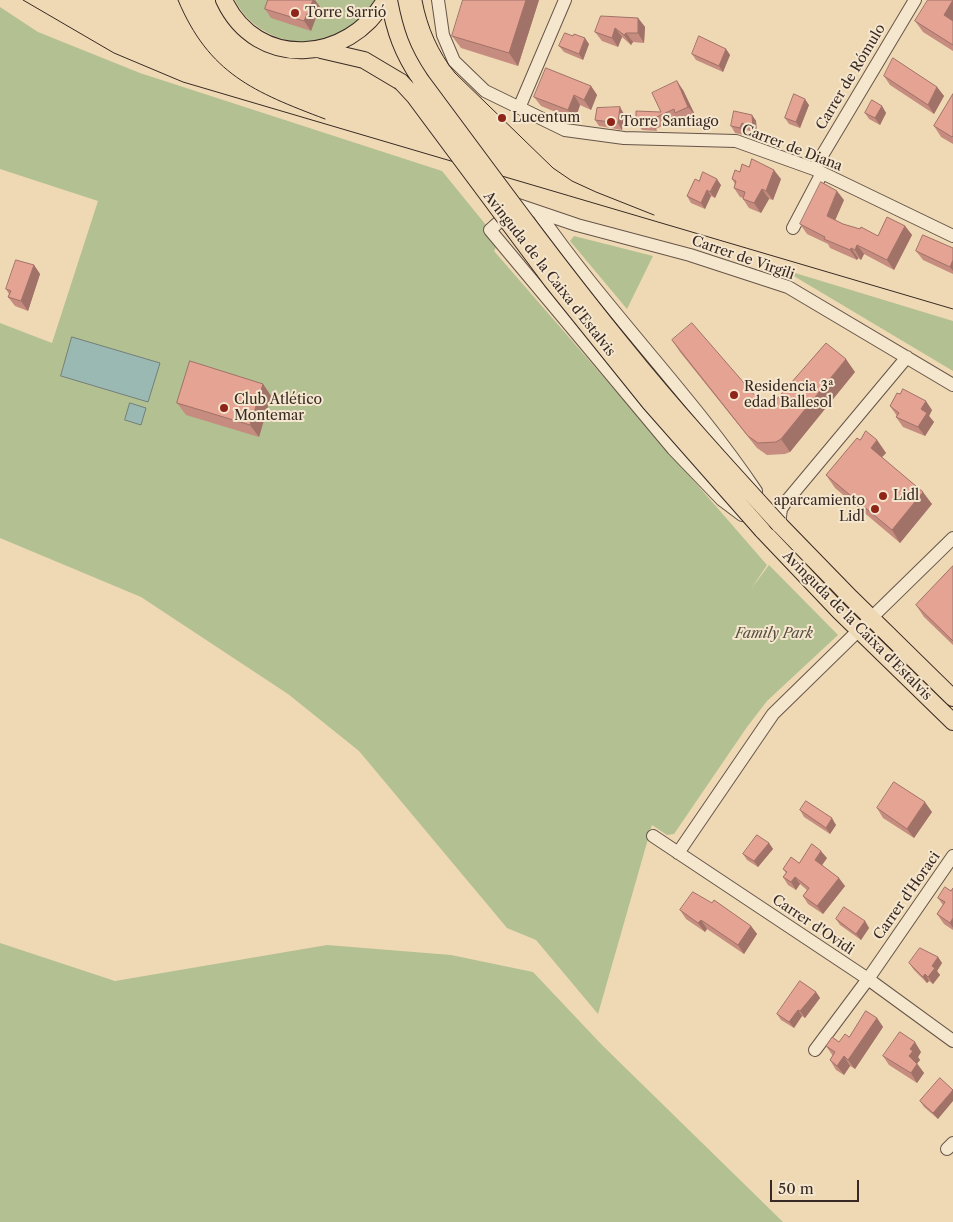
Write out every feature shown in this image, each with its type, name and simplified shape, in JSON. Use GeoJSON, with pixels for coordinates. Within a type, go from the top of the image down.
{"type":"FeatureCollection","features":[{"type":"Feature","properties":{"kind":"main road"},"geometry":{"type":"LineString","coordinates":[[224,0],[237,19],[263,41],[292,50],[319,50],[349,38],[366,26],[385,0]]}},
{"type":"Feature","properties":{"kind":"main road","name":"Avinguda de la Caixa d'Estalvis"},"geometry":{"type":"LineString","coordinates":[[389,0],[394,31],[407,60],[564,272],[625,348],[697,435],[779,524],[870,618],[953,698]]}},
{"type":"Feature","properties":{"kind":"main road","name":"Avinguda de la Caixa d'Estalvis"},"geometry":{"type":"LineString","coordinates":[[319,50],[364,60],[401,82],[420,103],[551,280],[644,395],[762,530],[858,631],[953,722]]}},
{"type":"Feature","properties":{"kind":"street","name":"Carrer de Diana"},"geometry":{"type":"LineString","coordinates":[[438,0],[443,36],[454,61],[485,91],[565,130],[624,138],[736,141],[818,171],[953,236]]}},
{"type":"Feature","properties":{"kind":"street"},"geometry":{"type":"LineString","coordinates":[[519,108],[565,0]]}},
{"type":"Feature","properties":{"kind":"street","name":"Carrer de Rómulo"},"geometry":{"type":"LineString","coordinates":[[792,228],[818,171],[914,0]]}},
{"type":"Feature","properties":{"kind":"street","name":"Carrer de Virgili"},"geometry":{"type":"LineString","coordinates":[[490,230],[518,205],[562,220],[690,255],[788,287],[953,385]]}},
{"type":"Feature","properties":{"kind":"street","name":"Avinguda de la Caixa d'Estalvis"},"geometry":{"type":"LineString","coordinates":[[538,212],[588,282],[733,457],[779,524]]}},
{"type":"Feature","properties":{"kind":"street"},"geometry":{"type":"LineString","coordinates":[[552,233],[562,220]]}},
{"type":"Feature","properties":{"kind":"street","name":"Avinguda de la Caixa d'Estalvis"},"geometry":{"type":"LineString","coordinates":[[490,230],[672,450],[722,500],[762,530]]}},
{"type":"Feature","properties":{"kind":"street"},"geometry":{"type":"LineString","coordinates":[[779,524],[781,509],[785,503],[907,357]]}},
{"type":"Feature","properties":{"kind":"street"},"geometry":{"type":"LineString","coordinates":[[678,853],[773,714],[953,538]]}},
{"type":"Feature","properties":{"kind":"street","name":"Carrer d'Ovidi"},"geometry":{"type":"LineString","coordinates":[[653,836],[868,979],[953,1041]]}},
{"type":"Feature","properties":{"kind":"street","name":"Carrer d'Horaci"},"geometry":{"type":"LineString","coordinates":[[815,1050],[868,979],[953,856]]}},
{"type":"Feature","properties":{"kind":"green space"},"geometry":{"type":"Polygon","coordinates":[[[235,0],[377,0],[357,24],[328,40],[307,43],[282,39],[259,28],[241,11],[235,0]]]}},
{"type":"Feature","properties":{"kind":"green space","name":"Family Park"},"geometry":{"type":"Polygon","coordinates":[[[0,7],[38,32],[140,73],[442,171],[499,241],[494,251],[767,565],[751,589],[769,565],[838,635],[767,701],[674,834],[667,835],[652,825],[598,1014],[536,940],[507,928],[359,751],[288,694],[141,597],[0,538],[0,323],[52,343],[98,201],[0,169],[0,7]]]}},
{"type":"Feature","properties":{"kind":"green space"},"geometry":{"type":"Polygon","coordinates":[[[574,236],[653,256],[627,309],[570,241],[574,236]]]}},
{"type":"Feature","properties":{"kind":"green space"},"geometry":{"type":"Polygon","coordinates":[[[782,269],[953,321],[953,371],[782,269]]]}},
{"type":"Feature","properties":{"kind":"green space"},"geometry":{"type":"Polygon","coordinates":[[[0,943],[115,981],[327,945],[451,955],[533,972],[602,1045],[783,1222],[0,1222],[0,943]]]}},
{"type":"Feature","properties":{"kind":"water"},"geometry":{"type":"Polygon","coordinates":[[[72,337],[160,363],[148,402],[61,376],[72,337]]]}},
{"type":"Feature","properties":{"kind":"water"},"geometry":{"type":"Polygon","coordinates":[[[130,403],[146,408],[141,425],[125,420],[130,403]]]}},
{"type":"Feature","properties":{"kind":"building"},"geometry":{"type":"Polygon","coordinates":[[[268,0],[313,0],[304,21],[265,9],[268,0]]]}},
{"type":"Feature","properties":{"kind":"building"},"geometry":{"type":"Polygon","coordinates":[[[463,0],[526,0],[509,53],[452,36],[463,0]]]}},
{"type":"Feature","properties":{"kind":"building"},"geometry":{"type":"Polygon","coordinates":[[[928,0],[953,0],[944,15],[953,21],[953,45],[915,21],[928,0]]]}},
{"type":"Feature","properties":{"kind":"building"},"geometry":{"type":"Polygon","coordinates":[[[601,16],[638,18],[638,33],[626,33],[624,35],[615,28],[612,38],[595,32],[601,16]]]}},
{"type":"Feature","properties":{"kind":"building"},"geometry":{"type":"Polygon","coordinates":[[[565,33],[585,38],[579,54],[559,46],[565,33]]]}},
{"type":"Feature","properties":{"kind":"building"},"geometry":{"type":"Polygon","coordinates":[[[699,36],[726,49],[719,66],[692,54],[699,36]]]}},
{"type":"Feature","properties":{"kind":"building"},"geometry":{"type":"Polygon","coordinates":[[[893,58],[937,87],[928,105],[884,76],[893,58]]]}},
{"type":"Feature","properties":{"kind":"building"},"geometry":{"type":"Polygon","coordinates":[[[546,68],[591,86],[584,100],[574,95],[568,110],[534,97],[546,68]]]}},
{"type":"Feature","properties":{"kind":"building"},"geometry":{"type":"Polygon","coordinates":[[[677,81],[688,107],[675,113],[674,109],[650,120],[650,122],[636,122],[636,111],[661,112],[652,93],[677,81]]]}},
{"type":"Feature","properties":{"kind":"building"},"geometry":{"type":"Polygon","coordinates":[[[794,94],[805,99],[796,122],[785,118],[794,94]]]}},
{"type":"Feature","properties":{"kind":"building"},"geometry":{"type":"Polygon","coordinates":[[[953,94],[953,136],[952,137],[934,126],[953,94]]]}},
{"type":"Feature","properties":{"kind":"building"},"geometry":{"type":"Polygon","coordinates":[[[872,100],[882,106],[875,118],[865,113],[872,100]]]}},
{"type":"Feature","properties":{"kind":"building"},"geometry":{"type":"Polygon","coordinates":[[[620,107],[618,123],[595,120],[597,108],[620,107]]]}},
{"type":"Feature","properties":{"kind":"building"},"geometry":{"type":"Polygon","coordinates":[[[734,111],[752,115],[753,128],[742,123],[740,128],[731,126],[734,111]]]}},
{"type":"Feature","properties":{"kind":"building"},"geometry":{"type":"Polygon","coordinates":[[[752,159],[774,170],[766,191],[762,189],[754,203],[743,199],[745,192],[734,188],[736,181],[732,179],[735,170],[740,172],[742,164],[749,167],[752,159]]]}},
{"type":"Feature","properties":{"kind":"building"},"geometry":{"type":"Polygon","coordinates":[[[703,172],[717,179],[710,192],[707,190],[701,203],[687,196],[695,179],[699,181],[703,172]]]}},
{"type":"Feature","properties":{"kind":"building"},"geometry":{"type":"Polygon","coordinates":[[[821,182],[837,191],[827,216],[843,224],[860,229],[861,227],[878,236],[887,217],[905,226],[887,260],[857,245],[855,250],[851,248],[850,250],[824,239],[825,237],[800,224],[821,182]]]}},
{"type":"Feature","properties":{"kind":"building"},"geometry":{"type":"Polygon","coordinates":[[[923,235],[953,248],[953,260],[950,267],[916,251],[923,235]]]}},
{"type":"Feature","properties":{"kind":"building"},"geometry":{"type":"Polygon","coordinates":[[[16,260],[34,265],[21,301],[8,297],[11,291],[6,289],[16,260]]]}},
{"type":"Feature","properties":{"kind":"building","name":"Residencia 3ª edad Ballesol"},"geometry":{"type":"Polygon","coordinates":[[[692,323],[758,399],[776,400],[826,343],[846,359],[781,439],[776,442],[758,443],[748,436],[672,340],[692,323]]]}},
{"type":"Feature","properties":{"kind":"building"},"geometry":{"type":"Polygon","coordinates":[[[190,361],[263,384],[250,425],[177,403],[190,361]]]}},
{"type":"Feature","properties":{"kind":"building"},"geometry":{"type":"Polygon","coordinates":[[[903,389],[926,401],[921,409],[927,413],[918,427],[896,417],[899,413],[890,406],[897,393],[900,394],[903,389]]]}},
{"type":"Feature","properties":{"kind":"building","name":"Lidl"},"geometry":{"type":"Polygon","coordinates":[[[866,431],[877,440],[871,448],[923,492],[892,530],[826,475],[857,438],[860,440],[866,431]]]}},
{"type":"Feature","properties":{"kind":"building"},"geometry":{"type":"Polygon","coordinates":[[[953,566],[953,641],[916,605],[953,566]]]}},
{"type":"Feature","properties":{"kind":"building"},"geometry":{"type":"Polygon","coordinates":[[[894,782],[925,802],[907,829],[877,808],[894,782]]]}},
{"type":"Feature","properties":{"kind":"building"},"geometry":{"type":"Polygon","coordinates":[[[806,801],[832,818],[826,828],[800,810],[806,801]]]}},
{"type":"Feature","properties":{"kind":"building"},"geometry":{"type":"Polygon","coordinates":[[[757,835],[769,843],[754,861],[743,854],[757,835]]]}},
{"type":"Feature","properties":{"kind":"building"},"geometry":{"type":"Polygon","coordinates":[[[812,844],[821,851],[815,860],[839,878],[817,906],[803,896],[809,888],[795,877],[791,882],[783,877],[787,872],[783,869],[791,857],[799,863],[812,844]]]}},
{"type":"Feature","properties":{"kind":"building"},"geometry":{"type":"Polygon","coordinates":[[[945,887],[951,891],[953,888],[953,918],[950,923],[937,914],[945,902],[938,898],[945,887]]]}},
{"type":"Feature","properties":{"kind":"building"},"geometry":{"type":"Polygon","coordinates":[[[693,892],[712,903],[714,900],[751,926],[738,945],[701,920],[698,923],[680,910],[693,892]]]}},
{"type":"Feature","properties":{"kind":"building"},"geometry":{"type":"Polygon","coordinates":[[[844,907],[865,921],[856,934],[836,919],[844,907]]]}},
{"type":"Feature","properties":{"kind":"building"},"geometry":{"type":"Polygon","coordinates":[[[920,948],[938,957],[932,966],[935,968],[928,977],[925,974],[923,977],[909,963],[920,948]]]}},
{"type":"Feature","properties":{"kind":"building"},"geometry":{"type":"Polygon","coordinates":[[[800,981],[816,992],[789,1022],[777,1014],[800,981]]]}},
{"type":"Feature","properties":{"kind":"building"},"geometry":{"type":"Polygon","coordinates":[[[866,1011],[877,1018],[848,1060],[844,1056],[837,1066],[830,1060],[835,1052],[826,1046],[832,1037],[839,1042],[845,1034],[849,1037],[866,1011]]]}},
{"type":"Feature","properties":{"kind":"building"},"geometry":{"type":"Polygon","coordinates":[[[900,1032],[915,1042],[910,1049],[913,1051],[909,1056],[917,1064],[911,1073],[883,1056],[900,1032]]]}},
{"type":"Feature","properties":{"kind":"building"},"geometry":{"type":"Polygon","coordinates":[[[940,1078],[953,1090],[933,1113],[920,1101],[940,1078]]]}},
{"type":"Feature","properties":{"kind":"tram line"},"geometry":{"type":"LineString","coordinates":[[23,0],[114,53],[183,82],[953,309]]}},
{"type":"Feature","properties":{"kind":"tram line"},"geometry":{"type":"LineString","coordinates":[[178,0],[190,25],[204,46],[219,63],[236,77],[276,99],[325,119]]}},
{"type":"Feature","properties":{"kind":"tram line"},"geometry":{"type":"LineString","coordinates":[[422,0],[434,39],[443,57],[455,73],[553,168],[572,181],[654,215]]}},
{"type":"Feature","properties":{"kind":"place","name":"Torre Sarrió"},"geometry":{"type":"Point","coordinates":[295,13]}},
{"type":"Feature","properties":{"kind":"place","name":"Lucentum"},"geometry":{"type":"Point","coordinates":[502,118]}},
{"type":"Feature","properties":{"kind":"place","name":"Torre Santiago"},"geometry":{"type":"Point","coordinates":[611,122]}},
{"type":"Feature","properties":{"kind":"place","name":"Residencia 3ª edad Ballesol"},"geometry":{"type":"Point","coordinates":[734,395]}},
{"type":"Feature","properties":{"kind":"place","name":"Club Atlético Montemar"},"geometry":{"type":"Point","coordinates":[224,408]}},
{"type":"Feature","properties":{"kind":"place","name":"Lidl"},"geometry":{"type":"Point","coordinates":[883,496]}},
{"type":"Feature","properties":{"kind":"place","name":"aparcamiento Lidl"},"geometry":{"type":"Point","coordinates":[875,509]}}]}
